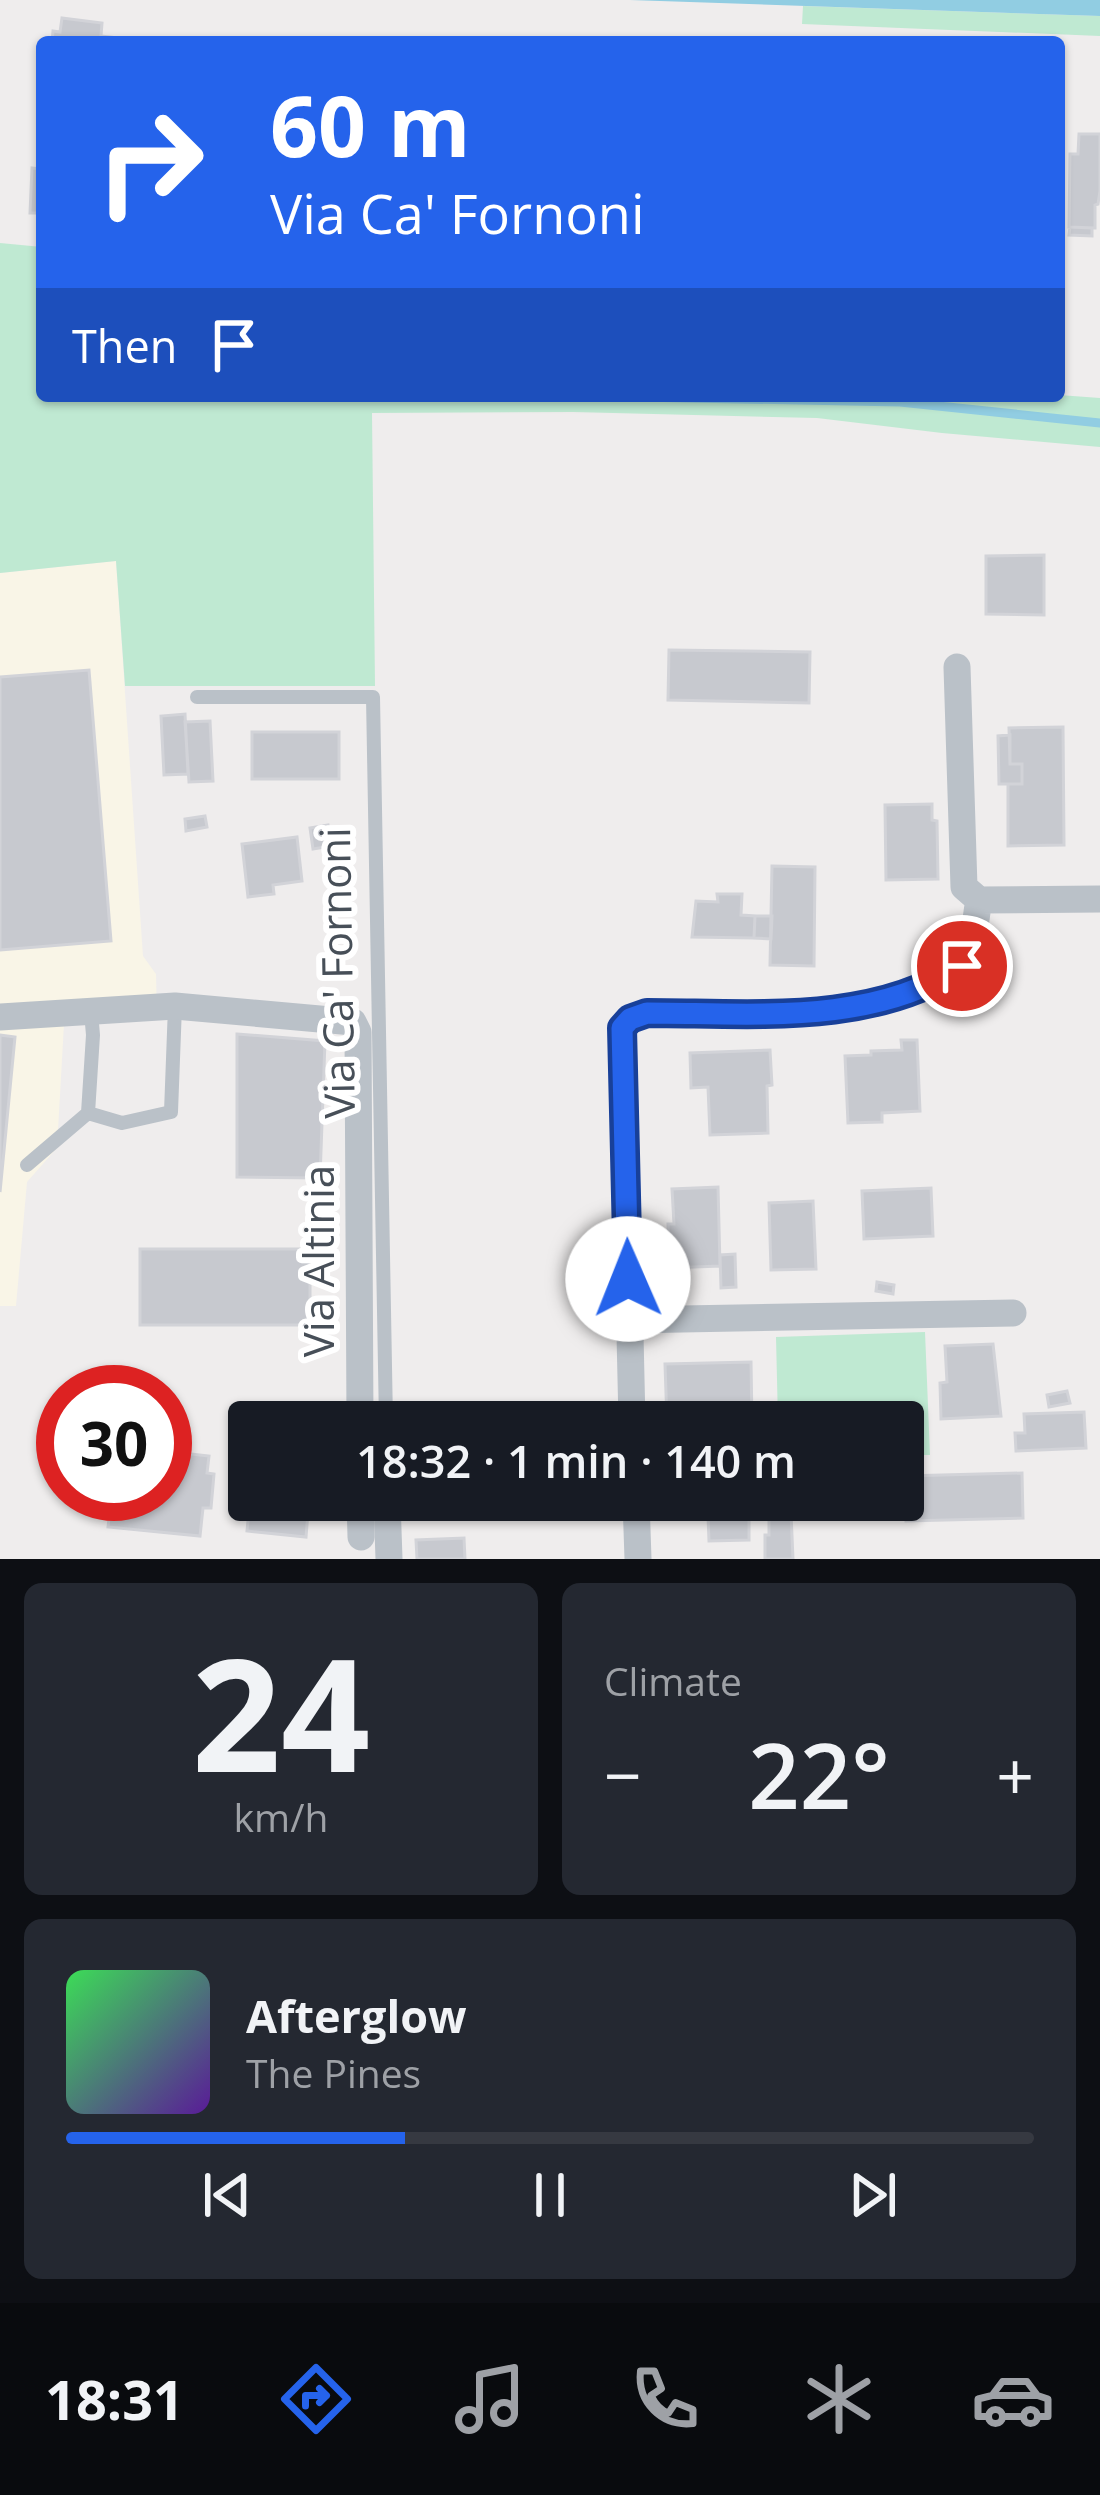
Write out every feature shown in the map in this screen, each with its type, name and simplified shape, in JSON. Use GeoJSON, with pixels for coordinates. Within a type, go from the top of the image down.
{"type":"FeatureCollection","features":[{"type":"Feature","properties":{"kind":"street"},"geometry":{"type":"LineString","coordinates":[[957,667],[964,887],[979,900],[1100,899]]}},
{"type":"Feature","properties":{"kind":"street"},"geometry":{"type":"LineString","coordinates":[[631,1401],[622,1028],[630,1019],[647,1013],[813,1012],[922,988],[962,966],[979,900]]}},
{"type":"Feature","properties":{"kind":"street","name":"Via Altinia"},"geometry":{"type":"LineString","coordinates":[[0,1017],[175,1006],[353,1022],[358,1032],[360,1401]]}},
{"type":"Feature","properties":{"kind":"street"},"geometry":{"type":"LineString","coordinates":[[628,1320],[1013,1313]]}},
{"type":"Feature","properties":{"kind":"street"},"geometry":{"type":"LineString","coordinates":[[361,1521],[361,1537]]}},
{"type":"Feature","properties":{"kind":"street"},"geometry":{"type":"LineString","coordinates":[[388,1521],[389,1559]]}},
{"type":"Feature","properties":{"kind":"street"},"geometry":{"type":"LineString","coordinates":[[637,1521],[638,1559]]}},
{"type":"Feature","properties":{"kind":"lane","name":"Via Ca' Fornoni"},"geometry":{"type":"LineString","coordinates":[[197,697],[373,697],[386,1401]]}},
{"type":"Feature","properties":{"kind":"lane"},"geometry":{"type":"LineString","coordinates":[[88,1113],[122,1124],[171,1112],[175,1006]]}},
{"type":"Feature","properties":{"kind":"lane"},"geometry":{"type":"LineString","coordinates":[[27,1166],[88,1113],[92,1012]]}},
{"type":"Feature","properties":{"kind":"shaded area"},"geometry":{"type":"Polygon","coordinates":[[[116,561],[143,956],[156,974],[157,1017],[64,1024],[57,1148],[27,1182],[16,1306],[0,1306],[0,573],[116,561]]]}},
{"type":"Feature","properties":{"kind":"green space"},"geometry":{"type":"Polygon","coordinates":[[[803,6],[1100,16],[1100,36],[802,24],[803,6]]]}},
{"type":"Feature","properties":{"kind":"green space"},"geometry":{"type":"Polygon","coordinates":[[[0,243],[36,246],[36,402],[1065,402],[1065,395],[1100,398],[1100,447],[817,418],[372,413],[375,686],[125,686],[116,561],[0,573],[0,243]]]}},
{"type":"Feature","properties":{"kind":"green space"},"geometry":{"type":"Polygon","coordinates":[[[925,1332],[930,1455],[924,1455],[924,1401],[778,1401],[776,1337],[925,1332]]]}},
{"type":"Feature","properties":{"kind":"water"},"geometry":{"type":"Polygon","coordinates":[[[630,0],[1100,0],[1100,16],[630,0]]]}},
{"type":"Feature","properties":{"kind":"building"},"geometry":{"type":"Polygon","coordinates":[[[62,18],[102,23],[101,36],[53,36],[53,31],[60,32],[62,18]]]}},
{"type":"Feature","properties":{"kind":"building"},"geometry":{"type":"Polygon","coordinates":[[[1079,134],[1100,134],[1095,228],[1069,227],[1070,154],[1078,154],[1079,134]]]}},
{"type":"Feature","properties":{"kind":"building"},"geometry":{"type":"Polygon","coordinates":[[[32,168],[36,168],[36,213],[30,213],[32,168]]]}},
{"type":"Feature","properties":{"kind":"building"},"geometry":{"type":"Polygon","coordinates":[[[1070,227],[1092,228],[1092,236],[1069,235],[1070,227]]]}},
{"type":"Feature","properties":{"kind":"building"},"geometry":{"type":"Polygon","coordinates":[[[1044,555],[1044,615],[986,614],[986,556],[1044,555]]]}},
{"type":"Feature","properties":{"kind":"building"},"geometry":{"type":"Polygon","coordinates":[[[669,650],[810,652],[809,703],[668,700],[669,650]]]}},
{"type":"Feature","properties":{"kind":"building"},"geometry":{"type":"Polygon","coordinates":[[[89,670],[111,941],[0,950],[0,677],[89,670]]]}},
{"type":"Feature","properties":{"kind":"building"},"geometry":{"type":"Polygon","coordinates":[[[185,714],[188,774],[164,775],[161,716],[185,714]]]}},
{"type":"Feature","properties":{"kind":"building"},"geometry":{"type":"Polygon","coordinates":[[[210,721],[213,781],[189,782],[185,722],[210,721]]]}},
{"type":"Feature","properties":{"kind":"building"},"geometry":{"type":"Polygon","coordinates":[[[1063,727],[1064,845],[1008,846],[1008,784],[1022,784],[1022,764],[1010,764],[1009,728],[1063,727]]]}},
{"type":"Feature","properties":{"kind":"building"},"geometry":{"type":"Polygon","coordinates":[[[252,732],[339,732],[339,779],[252,779],[252,732]]]}},
{"type":"Feature","properties":{"kind":"building"},"geometry":{"type":"Polygon","coordinates":[[[1010,735],[1010,764],[1022,764],[1022,784],[999,784],[998,736],[1010,735]]]}},
{"type":"Feature","properties":{"kind":"building"},"geometry":{"type":"Polygon","coordinates":[[[932,804],[932,820],[937,821],[938,879],[886,880],[885,805],[932,804]]]}},
{"type":"Feature","properties":{"kind":"building"},"geometry":{"type":"Polygon","coordinates":[[[205,816],[207,827],[186,831],[185,819],[205,816]]]}},
{"type":"Feature","properties":{"kind":"building"},"geometry":{"type":"Polygon","coordinates":[[[328,825],[331,846],[313,849],[310,828],[328,825]]]}},
{"type":"Feature","properties":{"kind":"building"},"geometry":{"type":"Polygon","coordinates":[[[297,837],[302,881],[273,885],[274,894],[248,897],[242,844],[297,837]]]}},
{"type":"Feature","properties":{"kind":"building"},"geometry":{"type":"Polygon","coordinates":[[[772,866],[815,867],[814,966],[770,965],[772,866]]]}},
{"type":"Feature","properties":{"kind":"building"},"geometry":{"type":"Polygon","coordinates":[[[717,894],[742,894],[741,915],[755,916],[754,938],[692,937],[696,901],[718,902],[717,894]]]}},
{"type":"Feature","properties":{"kind":"building"},"geometry":{"type":"Polygon","coordinates":[[[755,916],[772,916],[771,939],[754,938],[755,916]]]}},
{"type":"Feature","properties":{"kind":"building"},"geometry":{"type":"Polygon","coordinates":[[[237,1034],[325,1041],[320,1178],[237,1177],[237,1034]]]}},
{"type":"Feature","properties":{"kind":"building"},"geometry":{"type":"Polygon","coordinates":[[[0,1035],[15,1037],[0,1192],[0,1035]]]}},
{"type":"Feature","properties":{"kind":"building"},"geometry":{"type":"Polygon","coordinates":[[[901,1040],[917,1040],[920,1111],[882,1113],[882,1122],[848,1123],[845,1056],[902,1050],[901,1040]]]}},
{"type":"Feature","properties":{"kind":"building"},"geometry":{"type":"Polygon","coordinates":[[[770,1050],[768,1133],[710,1135],[708,1087],[691,1088],[690,1053],[770,1050]]]}},
{"type":"Feature","properties":{"kind":"building"},"geometry":{"type":"Polygon","coordinates":[[[718,1187],[720,1266],[669,1268],[672,1189],[718,1187]]]}},
{"type":"Feature","properties":{"kind":"building"},"geometry":{"type":"Polygon","coordinates":[[[931,1188],[933,1236],[864,1239],[862,1191],[931,1188]]]}},
{"type":"Feature","properties":{"kind":"building"},"geometry":{"type":"Polygon","coordinates":[[[813,1201],[816,1269],[771,1270],[769,1203],[813,1201]]]}},
{"type":"Feature","properties":{"kind":"building"},"geometry":{"type":"Polygon","coordinates":[[[140,1249],[310,1249],[310,1325],[140,1325],[140,1249]]]}},
{"type":"Feature","properties":{"kind":"building"},"geometry":{"type":"Polygon","coordinates":[[[735,1254],[736,1287],[721,1288],[720,1255],[735,1254]]]}},
{"type":"Feature","properties":{"kind":"building"},"geometry":{"type":"Polygon","coordinates":[[[877,1282],[894,1285],[893,1294],[876,1291],[877,1282]]]}},
{"type":"Feature","properties":{"kind":"building"},"geometry":{"type":"Polygon","coordinates":[[[993,1344],[1001,1416],[941,1419],[940,1383],[947,1382],[945,1346],[993,1344]]]}},
{"type":"Feature","properties":{"kind":"building"},"geometry":{"type":"Polygon","coordinates":[[[751,1362],[752,1401],[666,1401],[665,1364],[751,1362]]]}},
{"type":"Feature","properties":{"kind":"building"},"geometry":{"type":"Polygon","coordinates":[[[1067,1391],[1070,1403],[1049,1407],[1047,1395],[1067,1391]]]}},
{"type":"Feature","properties":{"kind":"building"},"geometry":{"type":"Polygon","coordinates":[[[1084,1412],[1086,1448],[1016,1451],[1015,1433],[1025,1433],[1024,1414],[1084,1412]]]}},
{"type":"Feature","properties":{"kind":"building"},"geometry":{"type":"Polygon","coordinates":[[[192,1454],[209,1456],[207,1473],[214,1474],[211,1508],[203,1508],[200,1536],[108,1527],[109,1521],[192,1521],[192,1454]]]}},
{"type":"Feature","properties":{"kind":"building"},"geometry":{"type":"Polygon","coordinates":[[[1022,1473],[1023,1518],[924,1521],[924,1476],[1022,1473]]]}},
{"type":"Feature","properties":{"kind":"building"},"geometry":{"type":"Polygon","coordinates":[[[248,1521],[307,1521],[306,1537],[247,1531],[248,1521]]]}},
{"type":"Feature","properties":{"kind":"building"},"geometry":{"type":"Polygon","coordinates":[[[708,1521],[749,1521],[749,1540],[709,1541],[708,1521]]]}},
{"type":"Feature","properties":{"kind":"building"},"geometry":{"type":"Polygon","coordinates":[[[769,1521],[791,1521],[793,1559],[765,1559],[765,1535],[769,1535],[769,1521]]]}},
{"type":"Feature","properties":{"kind":"building"},"geometry":{"type":"Polygon","coordinates":[[[464,1538],[465,1559],[417,1559],[416,1540],[464,1538]]]}},
{"type":"Feature","properties":{"kind":"waterway"},"geometry":{"type":"LineString","coordinates":[[900,402],[1100,423]]}},
{"type":"Feature","properties":{"kind":"route"},"geometry":{"type":"LineString","coordinates":[[628,1279],[622,1028],[630,1019],[647,1013],[813,1012],[922,988],[962,966]]}}]}
